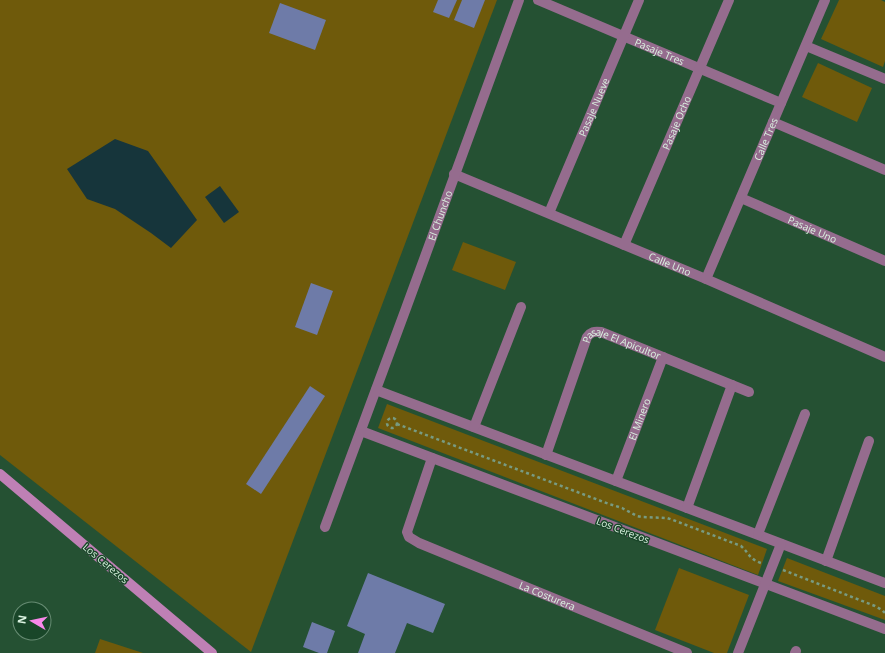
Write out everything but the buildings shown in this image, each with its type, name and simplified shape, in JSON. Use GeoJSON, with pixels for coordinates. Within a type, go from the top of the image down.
{"type":"FeatureCollection","features":[{"type":"Feature","properties":{"kind":"street","name":"El Chuncho"},"geometry":{"type":"LineString","coordinates":[[325,527],[519,0]]}},
{"type":"Feature","properties":{"kind":"street","name":"Pasaje Tres"},"geometry":{"type":"LineString","coordinates":[[538,0],[781,103]]}},
{"type":"Feature","properties":{"kind":"street","name":"Pasaje Nueve"},"geometry":{"type":"LineString","coordinates":[[549,213],[639,0]]}},
{"type":"Feature","properties":{"kind":"street","name":"Pasaje Ocho"},"geometry":{"type":"LineString","coordinates":[[624,245],[729,0]]}},
{"type":"Feature","properties":{"kind":"street","name":"Calle Tres"},"geometry":{"type":"LineString","coordinates":[[706,279],[825,0]]}},
{"type":"Feature","properties":{"kind":"street"},"geometry":{"type":"LineString","coordinates":[[806,46],[885,80]]}},
{"type":"Feature","properties":{"kind":"street"},"geometry":{"type":"LineString","coordinates":[[773,122],[885,170]]}},
{"type":"Feature","properties":{"kind":"street","name":"Calle Uno"},"geometry":{"type":"LineString","coordinates":[[454,174],[706,279],[885,357]]}},
{"type":"Feature","properties":{"kind":"street","name":"Pasaje Uno"},"geometry":{"type":"LineString","coordinates":[[741,198],[885,261]]}},
{"type":"Feature","properties":{"kind":"street"},"geometry":{"type":"LineString","coordinates":[[474,427],[521,307]]}},
{"type":"Feature","properties":{"kind":"street","name":"Pasaje El Apicultor"},"geometry":{"type":"LineString","coordinates":[[546,454],[587,337],[589,334],[596,331],[749,392]]}},
{"type":"Feature","properties":{"kind":"street","name":"El Minero"},"geometry":{"type":"LineString","coordinates":[[616,481],[663,357]]}},
{"type":"Feature","properties":{"kind":"street"},"geometry":{"type":"LineString","coordinates":[[687,508],[732,385]]}},
{"type":"Feature","properties":{"kind":"street"},"geometry":{"type":"LineString","coordinates":[[376,390],[885,583]]}},
{"type":"Feature","properties":{"kind":"street"},"geometry":{"type":"LineString","coordinates":[[758,534],[804,414]]}},
{"type":"Feature","properties":{"kind":"street","name":"Los Cerezos"},"geometry":{"type":"LineString","coordinates":[[361,431],[885,628]]}},
{"type":"Feature","properties":{"kind":"street"},"geometry":{"type":"LineString","coordinates":[[826,561],[869,441]]}},
{"type":"Feature","properties":{"kind":"street","name":"La Costurera"},"geometry":{"type":"LineString","coordinates":[[432,458],[407,532],[409,537],[427,546],[687,653]]}},
{"type":"Feature","properties":{"kind":"street","name":"Los Cerezos"},"geometry":{"type":"LineString","coordinates":[[0,474],[212,653]]}},
{"type":"Feature","properties":{"kind":"street"},"geometry":{"type":"LineString","coordinates":[[738,653],[781,544]]}},
{"type":"Feature","properties":{"kind":"path"},"geometry":{"type":"LineString","coordinates":[[388,422],[390,419],[394,418],[397,421],[397,424],[622,508],[637,516],[668,518],[741,546],[754,560],[876,606],[885,613]]}},
{"type":"Feature","properties":{"kind":"path"},"geometry":{"type":"LineString","coordinates":[[383,420],[388,422],[391,428],[395,427],[397,424]]}},
{"type":"Feature","properties":{"kind":"shaded area"},"geometry":{"type":"Polygon","coordinates":[[[0,0],[497,0],[251,652],[0,455],[0,0]]]}},
{"type":"Feature","properties":{"kind":"shaded area"},"geometry":{"type":"Polygon","coordinates":[[[839,0],[881,0],[885,2],[885,61],[883,67],[821,39],[839,0]]]}},
{"type":"Feature","properties":{"kind":"shaded area"},"geometry":{"type":"Polygon","coordinates":[[[818,63],[872,88],[857,122],[802,97],[818,63]]]}},
{"type":"Feature","properties":{"kind":"shaded area"},"geometry":{"type":"Polygon","coordinates":[[[463,242],[516,262],[505,290],[452,270],[463,242]]]}},
{"type":"Feature","properties":{"kind":"shaded area"},"geometry":{"type":"Polygon","coordinates":[[[387,404],[767,549],[758,575],[378,428],[387,404]]]}},
{"type":"Feature","properties":{"kind":"shaded area"},"geometry":{"type":"Polygon","coordinates":[[[787,558],[885,596],[885,620],[778,581],[787,558]]]}},
{"type":"Feature","properties":{"kind":"shaded area"},"geometry":{"type":"Polygon","coordinates":[[[679,568],[749,595],[727,653],[714,653],[655,630],[679,568]]]}},
{"type":"Feature","properties":{"kind":"shaded area"},"geometry":{"type":"Polygon","coordinates":[[[100,639],[143,653],[95,653],[100,639]]]}},
{"type":"Feature","properties":{"kind":"water"},"geometry":{"type":"Polygon","coordinates":[[[115,139],[148,151],[197,220],[171,248],[115,209],[87,199],[67,169],[115,139]]]}},
{"type":"Feature","properties":{"kind":"water"},"geometry":{"type":"Polygon","coordinates":[[[220,186],[239,212],[224,223],[205,197],[220,186]]]}}]}
